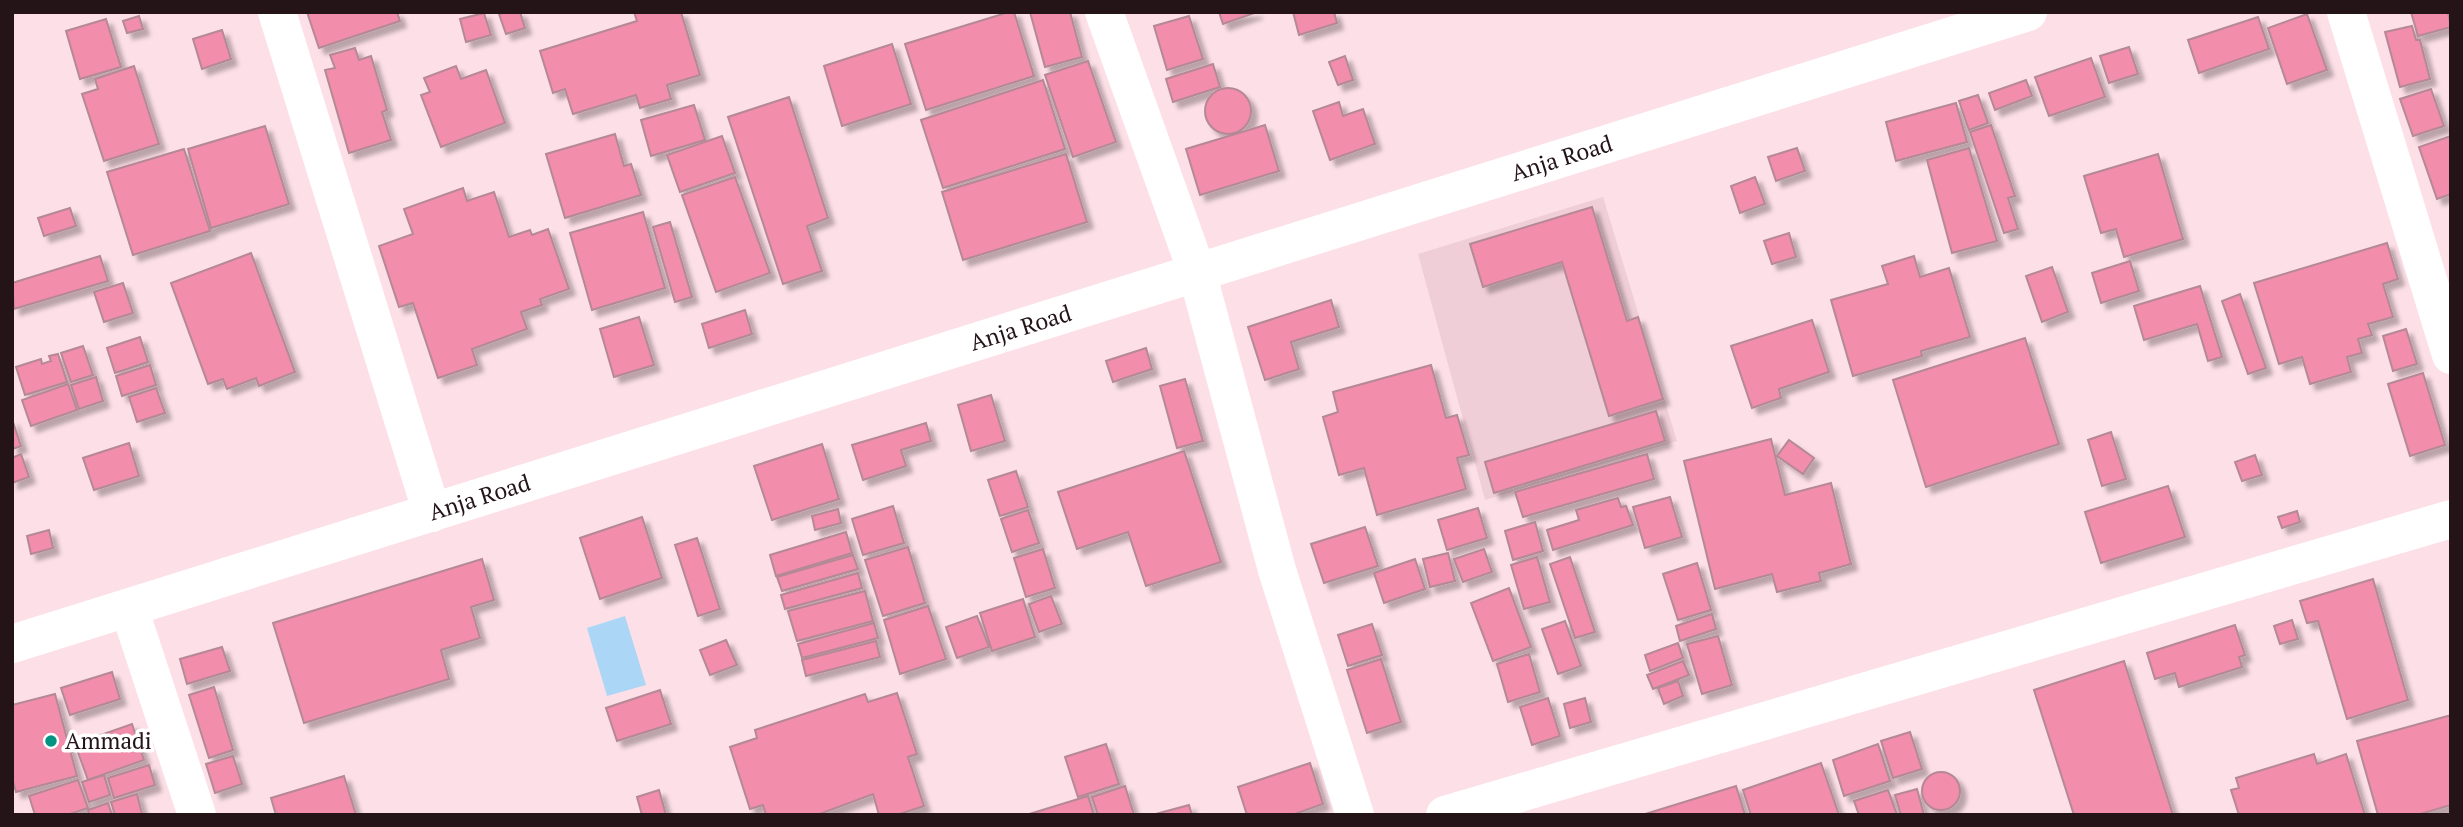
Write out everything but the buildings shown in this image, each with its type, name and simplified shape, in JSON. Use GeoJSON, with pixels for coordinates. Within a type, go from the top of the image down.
{"type":"FeatureCollection","features":[{"type":"Feature","properties":{"kind":"street"},"geometry":{"type":"LineString","coordinates":[[277,12],[432,513]]}},
{"type":"Feature","properties":{"kind":"street"},"geometry":{"type":"LineString","coordinates":[[1104,12],[1197,272],[1277,570],[1355,815]]}},
{"type":"Feature","properties":{"kind":"street","name":"Anja Road"},"geometry":{"type":"LineString","coordinates":[[12,645],[2028,12]]}},
{"type":"Feature","properties":{"kind":"street"},"geometry":{"type":"LineString","coordinates":[[2346,12],[2451,355]]}},
{"type":"Feature","properties":{"kind":"street"},"geometry":{"type":"LineString","coordinates":[[1445,815],[2451,519]]}},
{"type":"Feature","properties":{"kind":"street"},"geometry":{"type":"LineString","coordinates":[[130,608],[197,815]]}},
{"type":"Feature","properties":{"kind":"shaded area"},"geometry":{"type":"Polygon","coordinates":[[[1603,197],[1677,441],[1485,500],[1418,254],[1603,197]]]}},
{"type":"Feature","properties":{"kind":"water"},"geometry":{"type":"Polygon","coordinates":[[[625,616],[646,685],[607,696],[587,628],[625,616]]]}},
{"type":"Feature","properties":{"kind":"place","name":"Ammadi"},"geometry":{"type":"Point","coordinates":[51,741]}}]}
